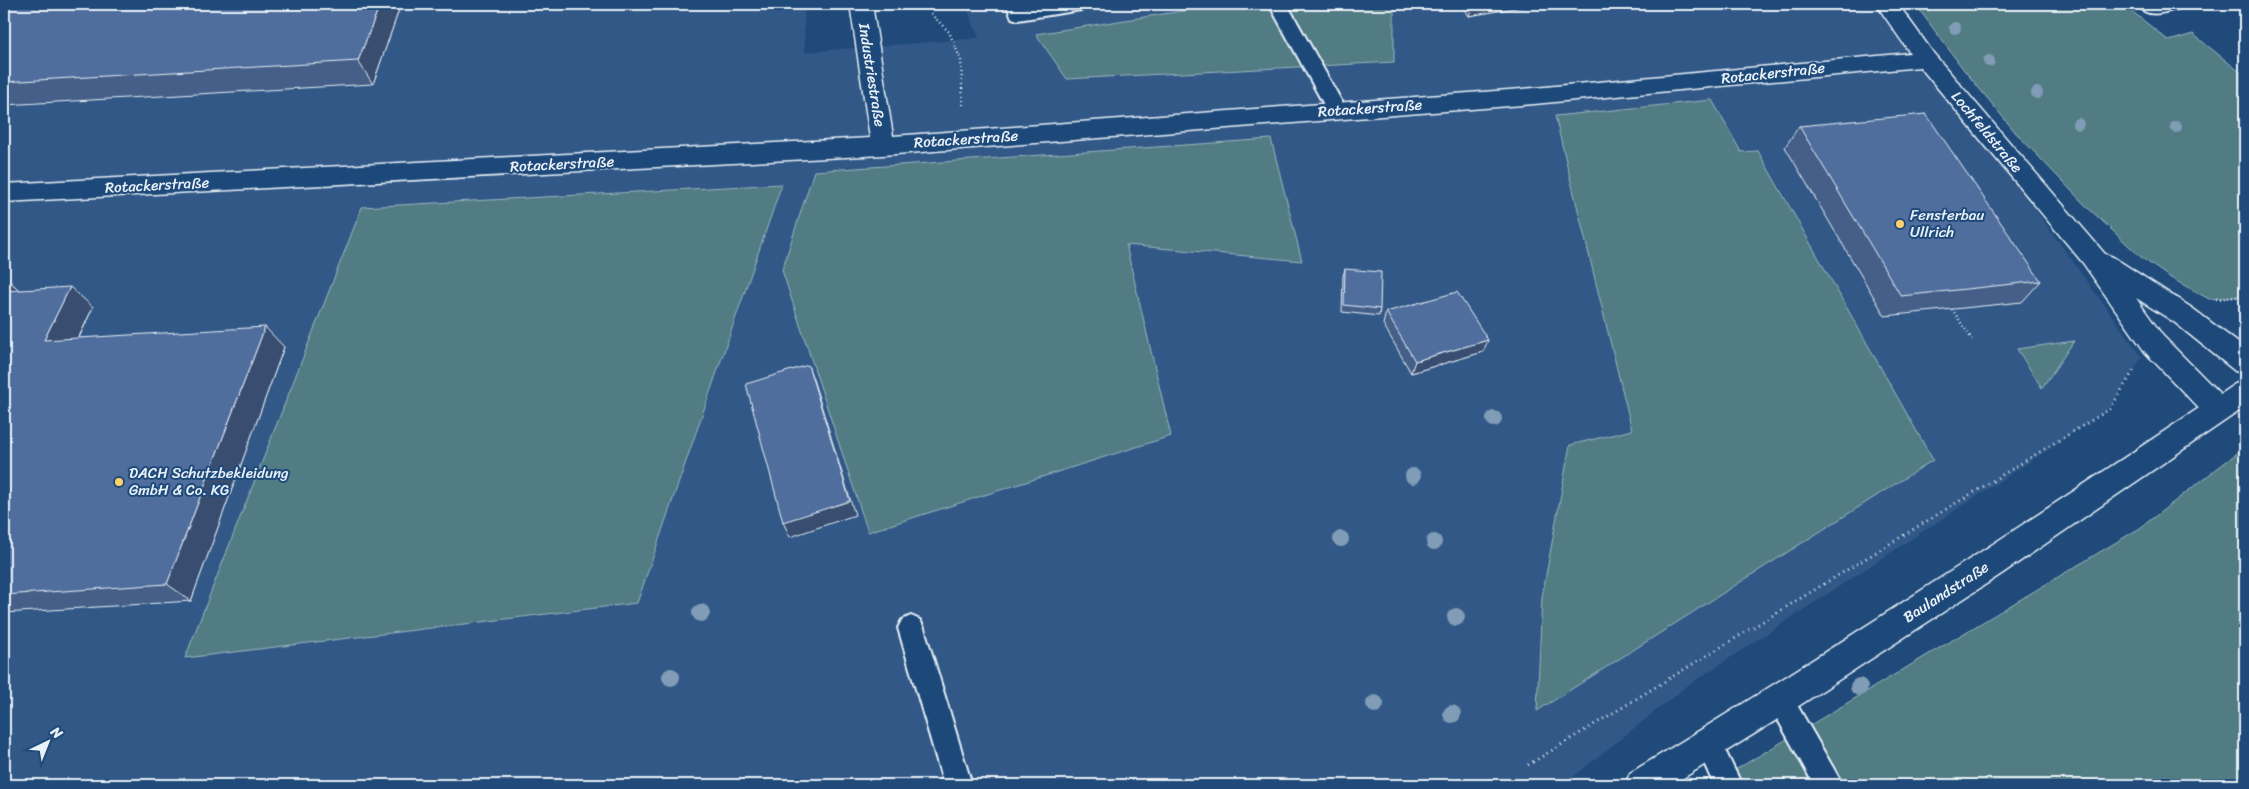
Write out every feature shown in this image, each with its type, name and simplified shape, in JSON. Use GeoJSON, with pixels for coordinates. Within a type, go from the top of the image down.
{"type":"FeatureCollection","features":[{"type":"Feature","properties":{"kind":"street","name":"Industriestraße"},"geometry":{"type":"LineString","coordinates":[[860,4],[882,146]]}},
{"type":"Feature","properties":{"kind":"street","name":"Lochfeldstraße"},"geometry":{"type":"LineString","coordinates":[[1887,4],[1926,59],[2092,256],[2154,344],[2218,410]]}},
{"type":"Feature","properties":{"kind":"street","name":"Rotackerstraße"},"geometry":{"type":"LineString","coordinates":[[4,193],[882,146],[1534,96],[1926,59]]}},
{"type":"Feature","properties":{"kind":"street","name":"Lochfeldstraße"},"geometry":{"type":"LineString","coordinates":[[2092,256],[2183,315],[2245,363]]}},
{"type":"Feature","properties":{"kind":"street","name":"Baulandstraße"},"geometry":{"type":"LineString","coordinates":[[1642,785],[1780,700],[1989,565],[2245,392]]}},
{"type":"Feature","properties":{"kind":"lane"},"geometry":{"type":"LineString","coordinates":[[1015,4],[1018,14],[1081,4]]}},
{"type":"Feature","properties":{"kind":"lane"},"geometry":{"type":"LineString","coordinates":[[1278,4],[1338,111]]}},
{"type":"Feature","properties":{"kind":"lane"},"geometry":{"type":"LineString","coordinates":[[2146,4],[2153,10],[2174,4]]}},
{"type":"Feature","properties":{"kind":"lane"},"geometry":{"type":"LineString","coordinates":[[911,628],[957,785]]}},
{"type":"Feature","properties":{"kind":"lane"},"geometry":{"type":"LineString","coordinates":[[1780,700],[1829,785]]}},
{"type":"Feature","properties":{"kind":"lane"},"geometry":{"type":"LineString","coordinates":[[1708,743],[1728,785]]}},
{"type":"Feature","properties":{"kind":"path"},"geometry":{"type":"LineString","coordinates":[[931,14],[949,32],[961,60],[964,140]]}},
{"type":"Feature","properties":{"kind":"path"},"geometry":{"type":"LineString","coordinates":[[2183,315],[2209,300],[2245,296]]}},
{"type":"Feature","properties":{"kind":"path"},"geometry":{"type":"LineString","coordinates":[[1952,309],[1973,341]]}},
{"type":"Feature","properties":{"kind":"path"},"geometry":{"type":"LineString","coordinates":[[1528,765],[2110,409],[2142,357],[2154,344]]}},
{"type":"Feature","properties":{"kind":"shaded area"},"geometry":{"type":"Polygon","coordinates":[[[4,4],[804,4],[805,52],[979,38],[965,4],[1879,4],[1926,59],[2142,357],[2110,409],[1687,686],[1563,785],[4,785],[4,4]]]}},
{"type":"Feature","properties":{"kind":"green space"},"geometry":{"type":"Polygon","coordinates":[[[1227,4],[1394,4],[1394,62],[1067,79],[1036,34],[1227,4]]]}},
{"type":"Feature","properties":{"kind":"green space"},"geometry":{"type":"Polygon","coordinates":[[[1915,4],[2123,4],[2169,41],[2193,34],[2245,76],[2245,296],[2209,299],[2169,277],[2142,258],[2086,206],[2016,133],[1964,70],[1915,4]]]}},
{"type":"Feature","properties":{"kind":"green space"},"geometry":{"type":"Polygon","coordinates":[[[1712,100],[1741,152],[1758,151],[1933,460],[1537,711],[1542,597],[1570,445],[1632,430],[1555,116],[1712,100]]]}},
{"type":"Feature","properties":{"kind":"green space"},"geometry":{"type":"Polygon","coordinates":[[[1271,139],[1302,261],[1126,245],[1171,436],[868,532],[782,270],[814,171],[1271,139]]]}},
{"type":"Feature","properties":{"kind":"green space"},"geometry":{"type":"Polygon","coordinates":[[[782,184],[637,603],[185,658],[362,207],[782,184]]]}},
{"type":"Feature","properties":{"kind":"green space"},"geometry":{"type":"Polygon","coordinates":[[[2074,341],[2042,388],[2017,349],[2074,341]]]}},
{"type":"Feature","properties":{"kind":"green space"},"geometry":{"type":"Polygon","coordinates":[[[2245,447],[2245,785],[1710,785],[2140,528],[2245,447]]]}},
{"type":"Feature","properties":{"kind":"building"},"geometry":{"type":"Polygon","coordinates":[[[4,4],[380,4],[358,61],[4,82],[4,4]]]}},
{"type":"Feature","properties":{"kind":"building","name":"Fensterbau Ullrich"},"geometry":{"type":"Polygon","coordinates":[[[1926,114],[2041,281],[1901,296],[1799,126],[1926,114]]]}},
{"type":"Feature","properties":{"kind":"building"},"geometry":{"type":"Polygon","coordinates":[[[1345,269],[1381,272],[1380,309],[1344,305],[1345,269]]]}},
{"type":"Feature","properties":{"kind":"building"},"geometry":{"type":"Polygon","coordinates":[[[9,281],[4,290],[4,282],[9,281]]]}},
{"type":"Feature","properties":{"kind":"building","name":"DACH Schutzbekleidung GmbH & Co. KG"},"geometry":{"type":"Polygon","coordinates":[[[70,287],[44,340],[265,327],[167,584],[4,595],[4,291],[70,287]]]}},
{"type":"Feature","properties":{"kind":"building"},"geometry":{"type":"Polygon","coordinates":[[[1457,292],[1488,340],[1415,361],[1386,312],[1457,292]]]}},
{"type":"Feature","properties":{"kind":"building"},"geometry":{"type":"Polygon","coordinates":[[[808,365],[850,501],[783,522],[746,384],[808,365]]]}},
{"type":"Feature","properties":{"kind":"place","name":"Fensterbau Ullrich"},"geometry":{"type":"Point","coordinates":[1900,224]}},
{"type":"Feature","properties":{"kind":"place","name":"DACH Schutzbekleidung GmbH & Co. KG"},"geometry":{"type":"Point","coordinates":[119,482]}}]}
